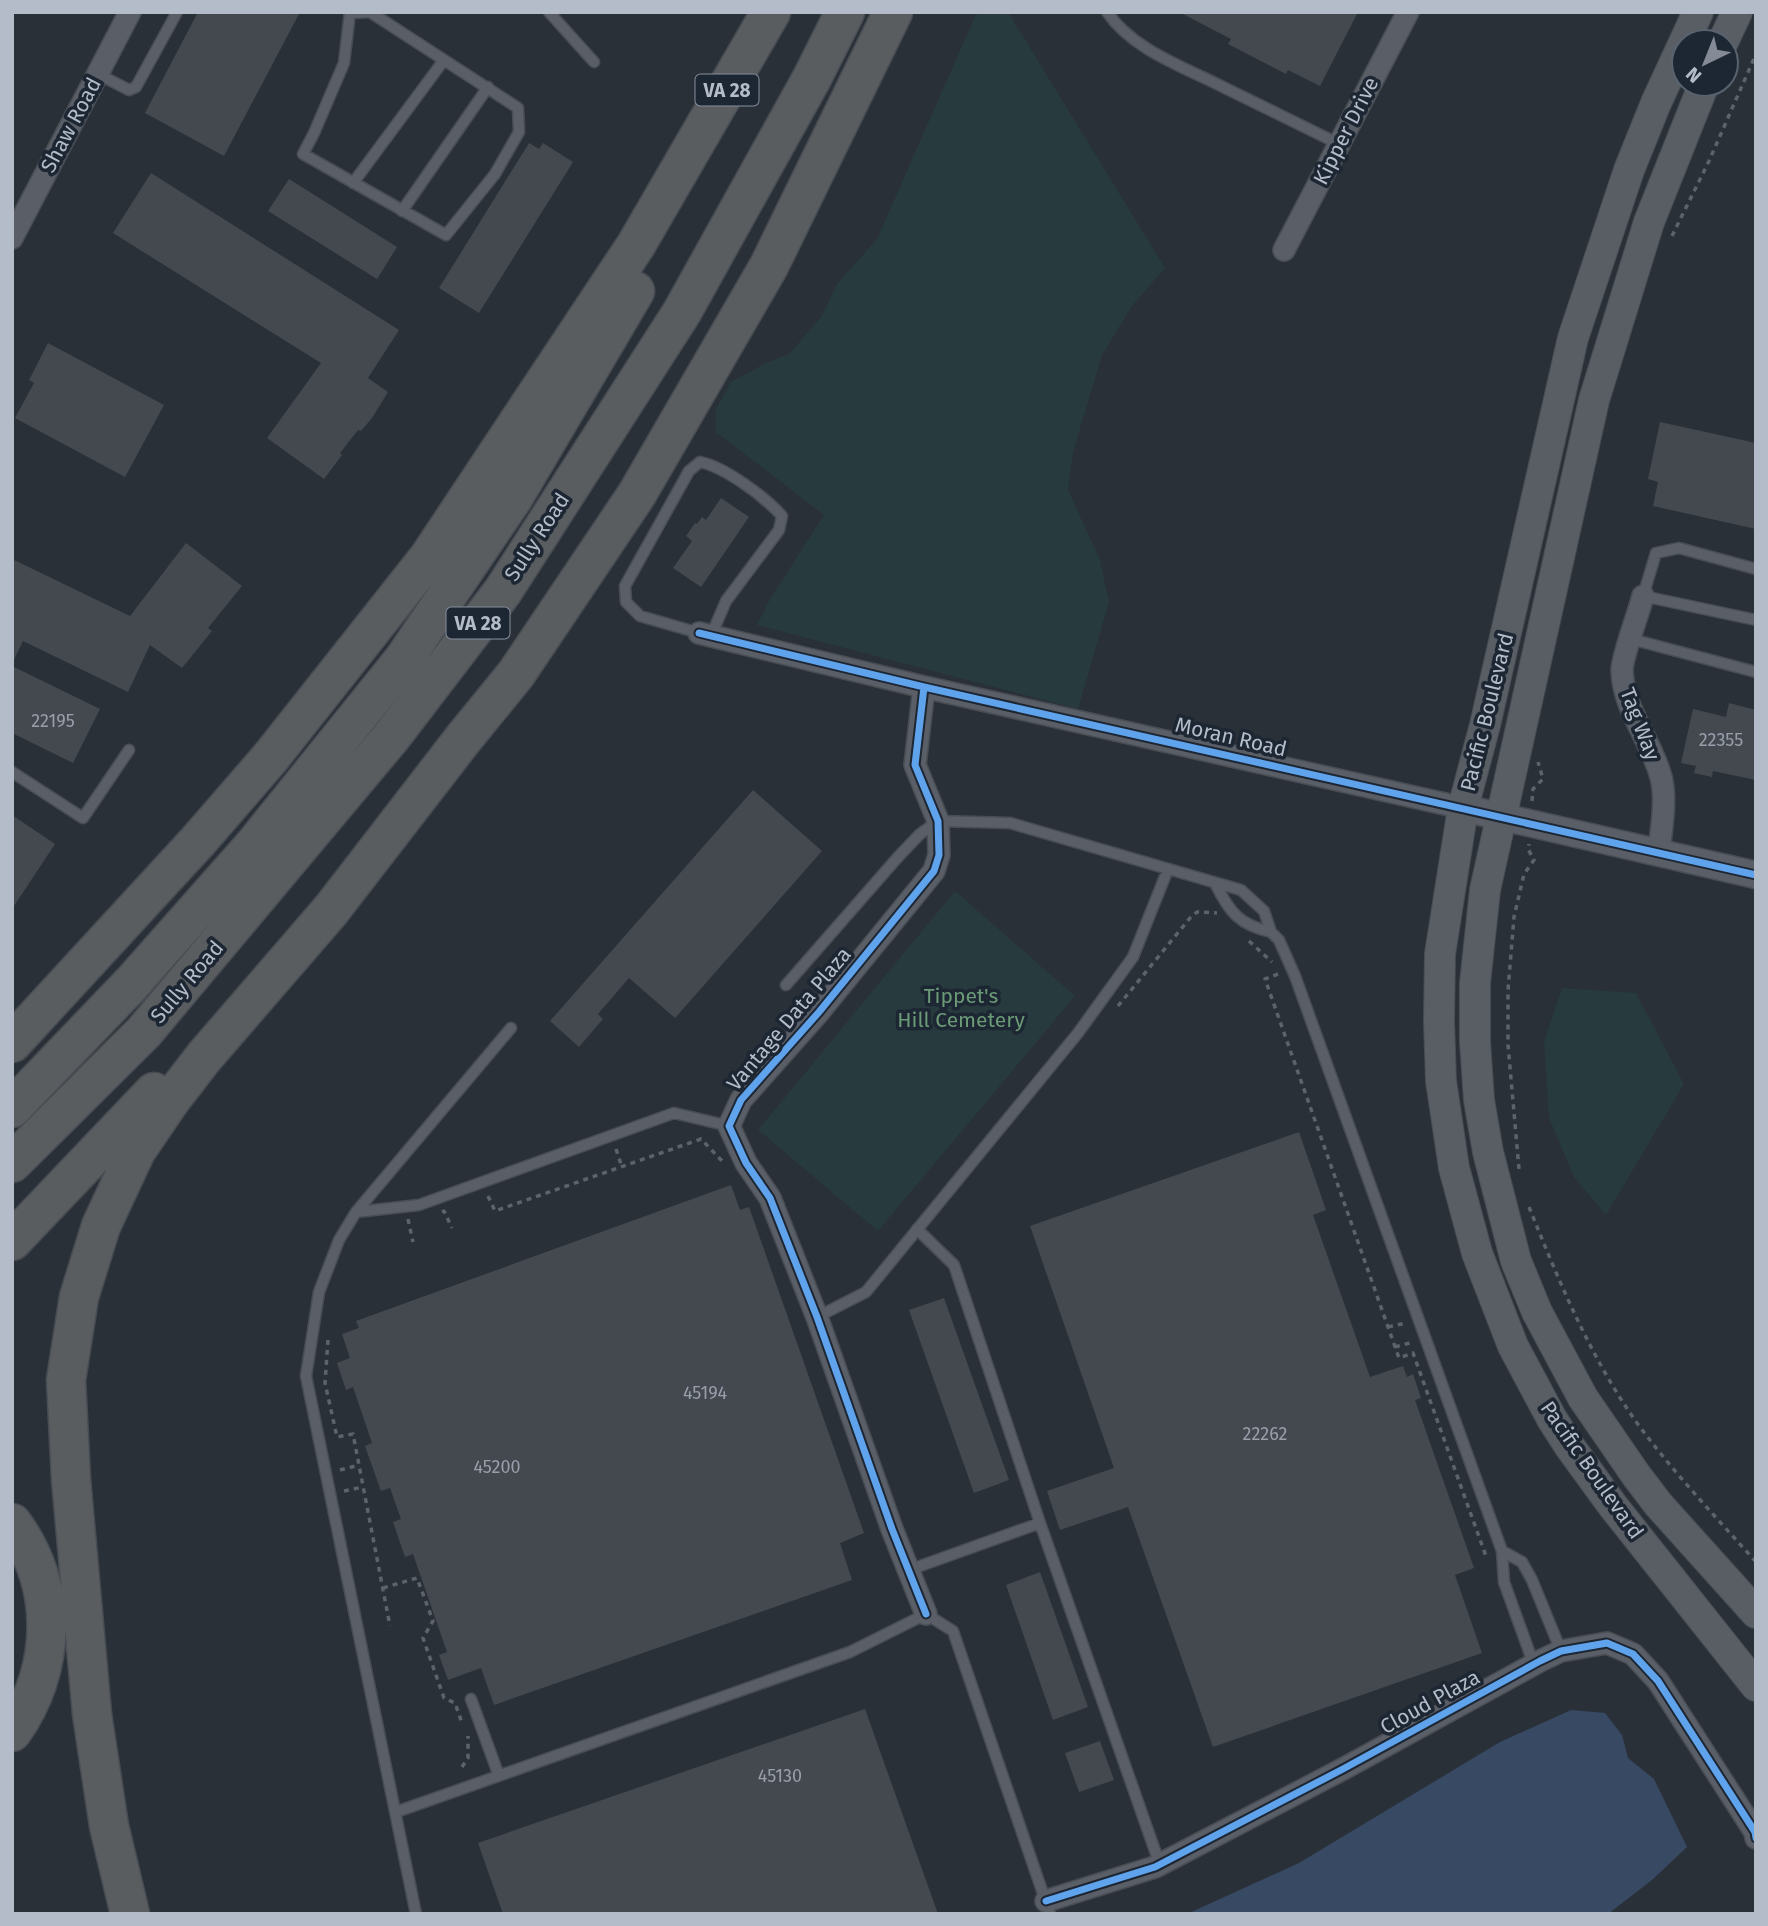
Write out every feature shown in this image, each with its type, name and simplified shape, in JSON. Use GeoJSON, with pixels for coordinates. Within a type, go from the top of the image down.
{"type":"FeatureCollection","features":[{"type":"Feature","properties":{"kind":"highway","name":"VA 28"},"geometry":{"type":"LineString","coordinates":[[12,1043],[27,1023],[198,841],[270,758],[429,557],[636,245],[771,12]]}},
{"type":"Feature","properties":{"kind":"highway","name":"Sully Road"},"geometry":{"type":"LineString","coordinates":[[12,1163],[144,1032],[392,736],[503,591],[682,312],[812,78],[845,12]]}},
{"type":"Feature","properties":{"kind":"highway"},"geometry":{"type":"LineString","coordinates":[[130,1914],[109,1826],[92,1714],[71,1479],[66,1380],[79,1297],[101,1226],[136,1151],[204,1057],[331,909],[516,674],[637,494],[769,266],[892,12]]}},
{"type":"Feature","properties":{"kind":"highway"},"geometry":{"type":"LineString","coordinates":[[12,1108],[132,983],[255,844],[404,659],[513,498],[668,235],[688,157]]}},
{"type":"Feature","properties":{"kind":"highway"},"geometry":{"type":"LineString","coordinates":[[12,1241],[331,909]]}},
{"type":"Feature","properties":{"kind":"highway"},"geometry":{"type":"LineString","coordinates":[[12,1523],[33,1559],[41,1585],[47,1638],[38,1684],[28,1707],[12,1732]]}},
{"type":"Feature","properties":{"kind":"main road","name":"Pacific Boulevard"},"geometry":{"type":"LineString","coordinates":[[1698,12],[1629,170],[1573,338],[1485,725],[1463,808],[1440,954],[1441,1081],[1457,1180],[1477,1253],[1513,1346],[1564,1438],[1613,1506],[1756,1686]]}},
{"type":"Feature","properties":{"kind":"main road"},"geometry":{"type":"LineString","coordinates":[[1730,28],[1737,12]]}},
{"type":"Feature","properties":{"kind":"main road","name":"Pacific Boulevard"},"geometry":{"type":"LineString","coordinates":[[1698,98],[1649,222],[1594,400],[1485,890],[1475,983],[1475,1042],[1479,1100],[1487,1148],[1516,1261],[1536,1312],[1561,1360],[1610,1440],[1658,1504],[1756,1613]]}},
{"type":"Feature","properties":{"kind":"street","name":"Shaw Road"},"geometry":{"type":"LineString","coordinates":[[12,238],[130,12]]}},
{"type":"Feature","properties":{"kind":"street","name":"Kipper Drive"},"geometry":{"type":"LineString","coordinates":[[1284,250],[1408,12]]}},
{"type":"Feature","properties":{"kind":"street","name":"Tag Way"},"geometry":{"type":"LineString","coordinates":[[1643,596],[1622,666],[1625,690],[1661,778],[1663,805],[1659,853]]}},
{"type":"Feature","properties":{"kind":"street","name":"Moran Road"},"geometry":{"type":"LineString","coordinates":[[705,634],[924,687],[1756,875]]}},
{"type":"Feature","properties":{"kind":"street","name":"Vantage Data Plaza"},"geometry":{"type":"LineString","coordinates":[[729,1126],[741,1100],[819,1012],[933,871],[939,855],[938,821],[915,765],[924,687]]}},
{"type":"Feature","properties":{"kind":"street"},"geometry":{"type":"LineString","coordinates":[[729,1126],[746,1163],[770,1198],[817,1317],[892,1529],[926,1614]]}},
{"type":"Feature","properties":{"kind":"street","name":"Cloud Plaza"},"geometry":{"type":"LineString","coordinates":[[1048,1907],[1160,1865],[1561,1651],[1607,1643],[1633,1654],[1658,1681],[1755,1832],[1756,1838]]}},
{"type":"Feature","properties":{"kind":"lane"},"geometry":{"type":"LineString","coordinates":[[98,74],[129,90],[136,87],[177,12]]}},
{"type":"Feature","properties":{"kind":"lane"},"geometry":{"type":"LineString","coordinates":[[350,12],[370,12],[444,60],[518,108],[519,132],[495,174],[446,235],[303,154],[344,63],[350,12]]}},
{"type":"Feature","properties":{"kind":"lane"},"geometry":{"type":"LineString","coordinates":[[549,12],[594,62]]}},
{"type":"Feature","properties":{"kind":"lane"},"geometry":{"type":"LineString","coordinates":[[1107,12],[1130,38],[1339,144]]}},
{"type":"Feature","properties":{"kind":"lane"},"geometry":{"type":"LineString","coordinates":[[353,183],[444,60]]}},
{"type":"Feature","properties":{"kind":"lane"},"geometry":{"type":"LineString","coordinates":[[402,211],[488,88]]}},
{"type":"Feature","properties":{"kind":"lane"},"geometry":{"type":"LineString","coordinates":[[700,462],[712,465],[772,505],[782,516],[779,530],[705,634],[640,616],[626,602],[625,586],[689,471],[700,462]]}},
{"type":"Feature","properties":{"kind":"lane"},"geometry":{"type":"LineString","coordinates":[[1756,569],[1679,548],[1656,553],[1643,596],[1756,620]]}},
{"type":"Feature","properties":{"kind":"lane"},"geometry":{"type":"LineString","coordinates":[[1631,639],[1756,673]]}},
{"type":"Feature","properties":{"kind":"lane"},"geometry":{"type":"LineString","coordinates":[[12,772],[83,818],[129,750]]}},
{"type":"Feature","properties":{"kind":"lane"},"geometry":{"type":"LineString","coordinates":[[786,985],[898,857],[920,834],[938,821],[1010,823],[1216,885],[1241,890],[1264,911],[1270,932]]}},
{"type":"Feature","properties":{"kind":"lane"},"geometry":{"type":"LineString","coordinates":[[817,1317],[866,1292],[1078,1033],[1133,957],[1168,869]]}},
{"type":"Feature","properties":{"kind":"lane"},"geometry":{"type":"LineString","coordinates":[[1216,885],[1227,906],[1240,919],[1250,927],[1270,932],[1279,940],[1295,976],[1502,1551],[1504,1582],[1534,1665]]}},
{"type":"Feature","properties":{"kind":"lane"},"geometry":{"type":"LineString","coordinates":[[416,1914],[306,1376],[319,1292],[339,1240],[356,1212],[511,1028]]}},
{"type":"Feature","properties":{"kind":"lane"},"geometry":{"type":"LineString","coordinates":[[356,1212],[419,1205],[674,1113],[729,1126]]}},
{"type":"Feature","properties":{"kind":"lane"},"geometry":{"type":"LineString","coordinates":[[917,1229],[954,1265],[1040,1523],[1160,1865]]}},
{"type":"Feature","properties":{"kind":"lane"},"geometry":{"type":"LineString","coordinates":[[909,1570],[1040,1523]]}},
{"type":"Feature","properties":{"kind":"lane"},"geometry":{"type":"LineString","coordinates":[[1502,1551],[1522,1562],[1561,1651]]}},
{"type":"Feature","properties":{"kind":"lane"},"geometry":{"type":"LineString","coordinates":[[396,1812],[850,1652],[926,1614],[953,1631],[1048,1907]]}},
{"type":"Feature","properties":{"kind":"lane"},"geometry":{"type":"LineString","coordinates":[[471,1699],[499,1776]]}},
{"type":"Feature","properties":{"kind":"path"},"geometry":{"type":"LineString","coordinates":[[1110,1016],[1190,918],[1197,912],[1217,913]]}},
{"type":"Feature","properties":{"kind":"path"},"geometry":{"type":"LineString","coordinates":[[1246,938],[1272,962]]}},
{"type":"Feature","properties":{"kind":"path"},"geometry":{"type":"LineString","coordinates":[[1279,974],[1265,979],[1395,1347],[1399,1358],[1413,1353],[1489,1565]]}},
{"type":"Feature","properties":{"kind":"path"},"geometry":{"type":"LineString","coordinates":[[477,1199],[488,1195],[495,1211],[701,1139],[725,1164]]}},
{"type":"Feature","properties":{"kind":"path"},"geometry":{"type":"LineString","coordinates":[[433,1214],[455,1207]]}},
{"type":"Feature","properties":{"kind":"path"},"geometry":{"type":"LineString","coordinates":[[444,1211],[452,1228]]}},
{"type":"Feature","properties":{"kind":"path"},"geometry":{"type":"LineString","coordinates":[[400,1220],[410,1219],[413,1242]]}},
{"type":"Feature","properties":{"kind":"path"},"geometry":{"type":"LineString","coordinates":[[1388,1327],[1418,1320]]}},
{"type":"Feature","properties":{"kind":"path"},"geometry":{"type":"LineString","coordinates":[[328,1332],[326,1383],[337,1437],[353,1434],[390,1626]]}},
{"type":"Feature","properties":{"kind":"path"},"geometry":{"type":"LineString","coordinates":[[1395,1347],[1424,1340]]}},
{"type":"Feature","properties":{"kind":"path"},"geometry":{"type":"LineString","coordinates":[[356,1454],[363,1453]]}},
{"type":"Feature","properties":{"kind":"path"},"geometry":{"type":"LineString","coordinates":[[326,1473],[359,1465]]}},
{"type":"Feature","properties":{"kind":"path"},"geometry":{"type":"LineString","coordinates":[[331,1493],[363,1487]]}},
{"type":"Feature","properties":{"kind":"path"},"geometry":{"type":"LineString","coordinates":[[383,1588],[417,1578],[433,1621],[423,1638],[444,1698],[455,1703],[468,1738],[468,1758],[462,1767]]}},
{"type":"Feature","properties":{"kind":"green space"},"geometry":{"type":"Polygon","coordinates":[[[977,12],[1008,12],[1165,268],[1132,306],[1102,355],[1073,452],[1068,490],[1100,560],[1109,602],[1078,709],[757,625],[770,599],[824,515],[716,432],[716,409],[731,382],[789,354],[822,316],[837,284],[877,239],[977,12]]]}},
{"type":"Feature","properties":{"kind":"green space","name":"Tippet's Hill Cemetery"},"geometry":{"type":"Polygon","coordinates":[[[955,891],[1075,996],[878,1231],[758,1130],[955,891]]]}},
{"type":"Feature","properties":{"kind":"green space"},"geometry":{"type":"Polygon","coordinates":[[[1562,988],[1636,993],[1684,1084],[1606,1215],[1574,1177],[1549,1118],[1544,1042],[1562,988]]]}},
{"type":"Feature","properties":{"kind":"water"},"geometry":{"type":"Polygon","coordinates":[[[1571,1710],[1605,1713],[1622,1735],[1628,1758],[1654,1779],[1687,1847],[1652,1880],[1608,1914],[1187,1914],[1299,1863],[1500,1742],[1571,1710]]]}},
{"type":"Feature","properties":{"kind":"building"},"geometry":{"type":"Polygon","coordinates":[[[198,12],[300,12],[224,156],[145,113],[198,12]]]}},
{"type":"Feature","properties":{"kind":"building"},"geometry":{"type":"Polygon","coordinates":[[[1179,12],[1358,12],[1320,86],[1288,70],[1286,74],[1228,44],[1231,39],[1179,12]]]}},
{"type":"Feature","properties":{"kind":"building"},"geometry":{"type":"Polygon","coordinates":[[[529,143],[539,149],[543,143],[573,162],[479,313],[439,288],[529,143]]]}},
{"type":"Feature","properties":{"kind":"building"},"geometry":{"type":"Polygon","coordinates":[[[151,173],[399,330],[368,378],[388,392],[372,418],[361,431],[358,430],[340,453],[342,455],[324,479],[267,438],[321,363],[113,233],[151,173]]]}},
{"type":"Feature","properties":{"kind":"building"},"geometry":{"type":"Polygon","coordinates":[[[289,179],[397,247],[377,279],[268,211],[289,179]]]}},
{"type":"Feature","properties":{"kind":"building"},"geometry":{"type":"Polygon","coordinates":[[[48,343],[164,405],[125,477],[15,418],[34,383],[29,380],[48,343]]]}},
{"type":"Feature","properties":{"kind":"building"},"geometry":{"type":"Polygon","coordinates":[[[1660,422],[1756,443],[1756,529],[1653,506],[1658,482],[1648,479],[1660,422]]]}},
{"type":"Feature","properties":{"kind":"building"},"geometry":{"type":"Polygon","coordinates":[[[721,498],[749,517],[701,587],[673,568],[692,541],[686,536],[702,517],[706,520],[721,498]]]}},
{"type":"Feature","properties":{"kind":"building"},"geometry":{"type":"Polygon","coordinates":[[[186,543],[242,586],[208,628],[212,631],[182,668],[150,645],[128,692],[23,641],[12,664],[12,559],[130,616],[186,543]]]}},
{"type":"Feature","properties":{"kind":"building"},"geometry":{"type":"Polygon","coordinates":[[[12,666],[100,709],[73,763],[12,733],[12,666]]]}},
{"type":"Feature","properties":{"kind":"building"},"geometry":{"type":"Polygon","coordinates":[[[1729,703],[1756,710],[1756,780],[1713,771],[1712,777],[1694,773],[1696,766],[1681,763],[1693,709],[1726,717],[1729,703]]]}},
{"type":"Feature","properties":{"kind":"building"},"geometry":{"type":"Polygon","coordinates":[[[753,790],[822,851],[675,1018],[629,978],[598,1014],[603,1019],[579,1047],[550,1021],[753,790]]]}},
{"type":"Feature","properties":{"kind":"building"},"geometry":{"type":"Polygon","coordinates":[[[12,815],[55,844],[12,909],[12,815]]]}},
{"type":"Feature","properties":{"kind":"building"},"geometry":{"type":"Polygon","coordinates":[[[1299,1132],[1326,1210],[1313,1215],[1370,1377],[1403,1366],[1407,1377],[1413,1374],[1421,1398],[1415,1400],[1474,1568],[1455,1575],[1482,1653],[1213,1747],[1128,1507],[1060,1530],[1047,1491],[1114,1468],[1030,1226],[1299,1132]]]}},
{"type":"Feature","properties":{"kind":"building"},"geometry":{"type":"Polygon","coordinates":[[[731,1185],[740,1210],[749,1207],[864,1533],[840,1543],[852,1580],[494,1705],[481,1668],[448,1680],[439,1655],[447,1652],[413,1554],[405,1557],[393,1522],[401,1519],[390,1488],[381,1491],[365,1446],[372,1443],[353,1387],[346,1390],[337,1363],[350,1358],[342,1334],[359,1328],[356,1321],[731,1185]]]}},
{"type":"Feature","properties":{"kind":"building"},"geometry":{"type":"Polygon","coordinates":[[[944,1298],[1009,1480],[974,1493],[909,1310],[944,1298]]]}},
{"type":"Feature","properties":{"kind":"building"},"geometry":{"type":"Polygon","coordinates":[[[1040,1572],[1088,1707],[1053,1720],[1006,1585],[1040,1572]]]}},
{"type":"Feature","properties":{"kind":"building"},"geometry":{"type":"Polygon","coordinates":[[[865,1709],[938,1914],[503,1914],[478,1843],[865,1709]]]}},
{"type":"Feature","properties":{"kind":"building"},"geometry":{"type":"Polygon","coordinates":[[[1100,1741],[1114,1780],[1079,1792],[1065,1753],[1100,1741]]]}},
{"type":"Feature","properties":{"kind":"cycle path"},"geometry":{"type":"LineString","coordinates":[[699,633],[924,687],[1756,875]]}},
{"type":"Feature","properties":{"kind":"cycle path"},"geometry":{"type":"LineString","coordinates":[[924,687],[915,765],[938,821],[939,855],[934,871],[819,1012],[741,1100],[729,1126],[746,1163],[770,1198],[817,1317],[892,1529],[926,1614]]}},
{"type":"Feature","properties":{"kind":"cycle path"},"geometry":{"type":"LineString","coordinates":[[1046,1901],[1155,1867],[1343,1769],[1540,1661],[1561,1651],[1607,1643],[1633,1654],[1658,1681],[1755,1832],[1756,1838]]}}]}
